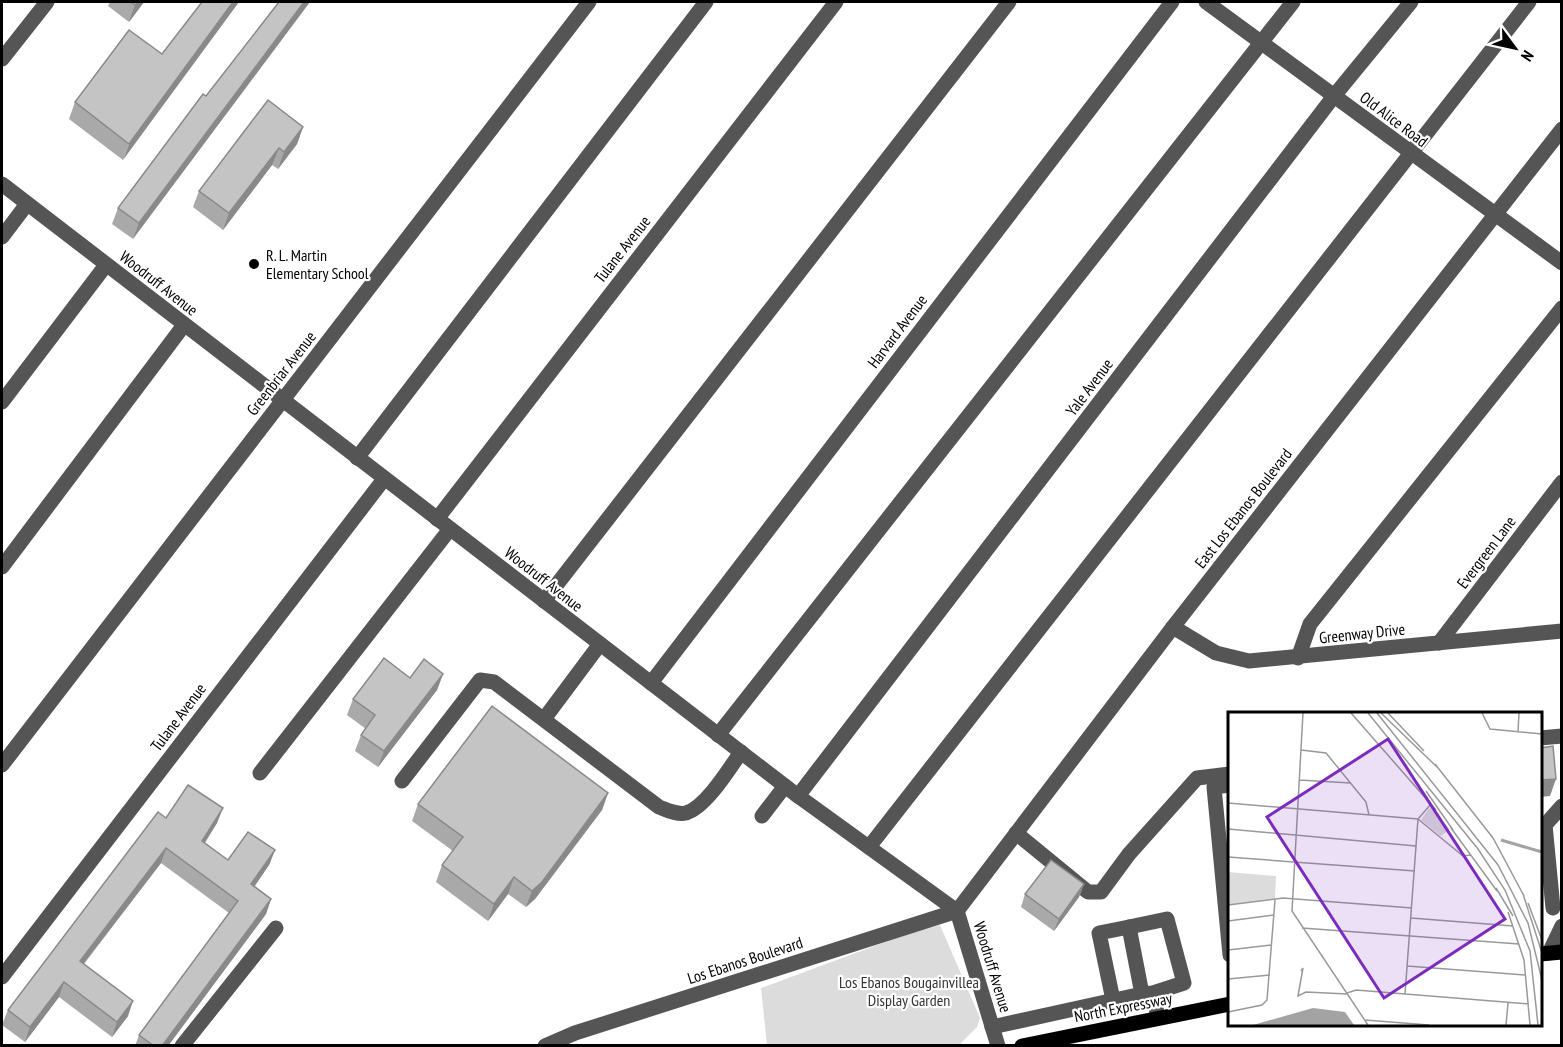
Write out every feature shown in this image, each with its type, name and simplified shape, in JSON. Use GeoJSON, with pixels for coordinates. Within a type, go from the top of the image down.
{"type":"FeatureCollection","features":[{"type":"Feature","properties":{"kind":"main road","name":"North Expressway"},"geometry":{"type":"LineString","coordinates":[[1022,1046],[1228,1004]]}},
{"type":"Feature","properties":{"kind":"street"},"geometry":{"type":"LineString","coordinates":[[2,59],[47,2]]}},
{"type":"Feature","properties":{"kind":"street","name":"Greenbriar Avenue"},"geometry":{"type":"LineString","coordinates":[[2,765],[589,2]]}},
{"type":"Feature","properties":{"kind":"street"},"geometry":{"type":"LineString","coordinates":[[357,458],[706,2]]}},
{"type":"Feature","properties":{"kind":"street","name":"Tulane Avenue"},"geometry":{"type":"LineString","coordinates":[[437,519],[836,2]]}},
{"type":"Feature","properties":{"kind":"street"},"geometry":{"type":"LineString","coordinates":[[544,602],[1009,2]]}},
{"type":"Feature","properties":{"kind":"street","name":"Harvard Avenue"},"geometry":{"type":"LineString","coordinates":[[651,683],[1172,2]]}},
{"type":"Feature","properties":{"kind":"street","name":"Old Alice Road"},"geometry":{"type":"LineString","coordinates":[[1206,2],[1562,263]]}},
{"type":"Feature","properties":{"kind":"street"},"geometry":{"type":"LineString","coordinates":[[718,735],[1293,2]]}},
{"type":"Feature","properties":{"kind":"street","name":"Yale Avenue"},"geometry":{"type":"LineString","coordinates":[[798,796],[1334,96],[1411,2]]}},
{"type":"Feature","properties":{"kind":"street"},"geometry":{"type":"LineString","coordinates":[[869,847],[1529,2]]}},
{"type":"Feature","properties":{"kind":"street","name":"East Los Ebanos Boulevard"},"geometry":{"type":"LineString","coordinates":[[957,911],[1173,627],[1562,129]]}},
{"type":"Feature","properties":{"kind":"street","name":"Woodruff Avenue"},"geometry":{"type":"LineString","coordinates":[[2,184],[798,796],[957,911],[998,1046]]}},
{"type":"Feature","properties":{"kind":"street"},"geometry":{"type":"LineString","coordinates":[[2,237],[27,204]]}},
{"type":"Feature","properties":{"kind":"street"},"geometry":{"type":"LineString","coordinates":[[2,402],[106,265]]}},
{"type":"Feature","properties":{"kind":"street"},"geometry":{"type":"LineString","coordinates":[[1298,658],[1310,624],[1562,308]]}},
{"type":"Feature","properties":{"kind":"street"},"geometry":{"type":"LineString","coordinates":[[2,567],[184,325]]}},
{"type":"Feature","properties":{"kind":"street","name":"Tulane Avenue"},"geometry":{"type":"LineString","coordinates":[[2,977],[384,479]]}},
{"type":"Feature","properties":{"kind":"street","name":"Evergreen Lane"},"geometry":{"type":"LineString","coordinates":[[1439,643],[1562,482]]}},
{"type":"Feature","properties":{"kind":"street"},"geometry":{"type":"LineString","coordinates":[[260,773],[450,529]]}},
{"type":"Feature","properties":{"kind":"street","name":"Greenway Drive"},"geometry":{"type":"LineString","coordinates":[[1173,627],[1203,647],[1231,658],[1268,661],[1562,631]]}},
{"type":"Feature","properties":{"kind":"street"},"geometry":{"type":"LineString","coordinates":[[544,719],[600,644]]}},
{"type":"Feature","properties":{"kind":"street"},"geometry":{"type":"LineString","coordinates":[[402,781],[480,680],[494,682],[659,807],[679,814],[689,812],[711,793],[741,752]]}},
{"type":"Feature","properties":{"kind":"street"},"geometry":{"type":"LineString","coordinates":[[1542,738],[1562,736]]}},
{"type":"Feature","properties":{"kind":"street"},"geometry":{"type":"LineString","coordinates":[[1016,833],[1088,891],[1101,892],[1129,854],[1197,778],[1228,774]]}},
{"type":"Feature","properties":{"kind":"street"},"geometry":{"type":"LineString","coordinates":[[762,816],[785,786]]}},
{"type":"Feature","properties":{"kind":"street"},"geometry":{"type":"LineString","coordinates":[[1228,786],[1214,787],[1228,934]]}},
{"type":"Feature","properties":{"kind":"street"},"geometry":{"type":"LineString","coordinates":[[1552,908],[1545,825],[1562,806]]}},
{"type":"Feature","properties":{"kind":"street","name":"Los Ebanos Boulevard"},"geometry":{"type":"LineString","coordinates":[[545,1046],[575,1033],[957,911]]}},
{"type":"Feature","properties":{"kind":"street"},"geometry":{"type":"LineString","coordinates":[[992,1027],[1148,994],[1184,983],[1167,919],[1099,933],[1113,1000]]}},
{"type":"Feature","properties":{"kind":"street"},"geometry":{"type":"LineString","coordinates":[[1550,953],[1562,926]]}},
{"type":"Feature","properties":{"kind":"street"},"geometry":{"type":"LineString","coordinates":[[1129,927],[1148,994],[1158,1018]]}},
{"type":"Feature","properties":{"kind":"street"},"geometry":{"type":"LineString","coordinates":[[182,1046],[276,928]]}},
{"type":"Feature","properties":{"kind":"green space","name":"Los Ebanos Bougainvillea Display Garden"},"geometry":{"type":"Polygon","coordinates":[[[940,925],[980,1018],[977,1027],[959,1045],[767,1045],[761,988],[912,932],[940,925]]]}},
{"type":"Feature","properties":{"kind":"building"},"geometry":{"type":"Polygon","coordinates":[[[202,2],[233,2],[129,144],[75,102],[129,30],[162,54],[202,2]]]}},
{"type":"Feature","properties":{"kind":"building"},"geometry":{"type":"Polygon","coordinates":[[[279,2],[304,2],[139,223],[118,208],[203,94],[206,96],[279,2]]]}},
{"type":"Feature","properties":{"kind":"building"},"geometry":{"type":"Polygon","coordinates":[[[268,100],[303,127],[284,152],[279,148],[229,213],[199,191],[268,100]]]}},
{"type":"Feature","properties":{"kind":"building"},"geometry":{"type":"Polygon","coordinates":[[[384,658],[410,678],[424,659],[443,674],[384,751],[361,735],[375,715],[353,699],[384,658]]]}},
{"type":"Feature","properties":{"kind":"building"},"geometry":{"type":"Polygon","coordinates":[[[492,706],[608,793],[542,882],[532,891],[514,877],[494,904],[442,865],[463,837],[418,804],[492,706]]]}},
{"type":"Feature","properties":{"kind":"building"},"geometry":{"type":"Polygon","coordinates":[[[1553,746],[1556,779],[1542,780],[1542,748],[1553,746]]]}},
{"type":"Feature","properties":{"kind":"building"},"geometry":{"type":"Polygon","coordinates":[[[188,785],[223,808],[202,841],[228,860],[248,832],[275,850],[251,884],[271,899],[162,1046],[154,1046],[139,1035],[238,901],[166,848],[80,961],[133,1001],[117,1022],[64,982],[30,1027],[8,1010],[158,812],[166,818],[188,785]]]}},
{"type":"Feature","properties":{"kind":"building"},"geometry":{"type":"Polygon","coordinates":[[[1051,860],[1084,884],[1059,919],[1025,894],[1051,860]]]}},
{"type":"Feature","properties":{"kind":"place","name":"R. L. Martin Elementary School"},"geometry":{"type":"Point","coordinates":[254,264]}}]}
